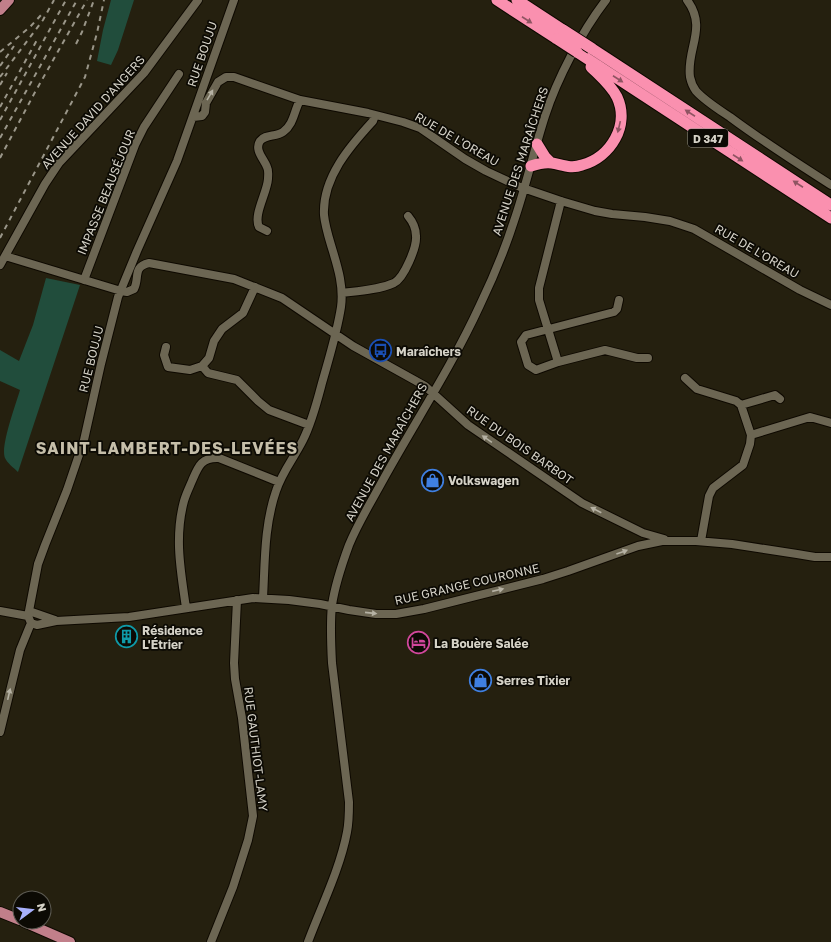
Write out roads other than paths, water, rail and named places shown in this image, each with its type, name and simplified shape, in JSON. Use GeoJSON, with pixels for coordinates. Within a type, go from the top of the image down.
{"type":"FeatureCollection","features":[{"type":"Feature","properties":{"kind":"highway","name":"D 347"},"geometry":{"type":"LineString","coordinates":[[497,0],[560,34]]}},
{"type":"Feature","properties":{"kind":"highway","name":"D 347"},"geometry":{"type":"LineString","coordinates":[[517,0],[584,54],[831,218]]}},
{"type":"Feature","properties":{"kind":"highway","name":"D 347"},"geometry":{"type":"LineString","coordinates":[[584,54],[831,205]]}},
{"type":"Feature","properties":{"kind":"highway"},"geometry":{"type":"LineString","coordinates":[[531,166],[543,163],[552,163],[570,167],[582,166],[604,153],[618,134],[621,122],[617,98],[611,88],[584,54]]}},
{"type":"Feature","properties":{"kind":"highway"},"geometry":{"type":"LineString","coordinates":[[537,144],[545,157],[552,163]]}},
{"type":"Feature","properties":{"kind":"main road"},"geometry":{"type":"LineString","coordinates":[[0,10],[10,0]]}},
{"type":"Feature","properties":{"kind":"main road"},"geometry":{"type":"LineString","coordinates":[[0,912],[12,917]]}},
{"type":"Feature","properties":{"kind":"main road"},"geometry":{"type":"LineString","coordinates":[[42,930],[70,942]]}},
{"type":"Feature","properties":{"kind":"street","name":"AVENUE DAVID D'ANGERS"},"geometry":{"type":"LineString","coordinates":[[0,265],[45,184],[59,164],[144,74],[198,0]]}},
{"type":"Feature","properties":{"kind":"street","name":"RUE BOUJU"},"geometry":{"type":"LineString","coordinates":[[0,732],[29,617],[38,564],[67,490],[84,440],[101,364],[121,291],[177,161],[234,0]]}},
{"type":"Feature","properties":{"kind":"street","name":"AVENUE DES MARAÎCHERS"},"geometry":{"type":"LineString","coordinates":[[308,942],[339,862],[347,832],[349,816],[348,785],[332,663],[332,606],[342,565],[359,523],[410,431],[434,392],[481,304],[505,247],[552,95],[581,39],[606,0]]}},
{"type":"Feature","properties":{"kind":"street"},"geometry":{"type":"LineString","coordinates":[[687,0],[694,13],[696,22],[695,42],[690,69],[690,77],[695,90],[707,101],[748,130],[831,185]]}},
{"type":"Feature","properties":{"kind":"street","name":"IMPASSE BEAUSÉJOUR"},"geometry":{"type":"LineString","coordinates":[[84,280],[135,145],[144,128],[179,74]]}},
{"type":"Feature","properties":{"kind":"street","name":"RUE DE L'OREAU"},"geometry":{"type":"LineString","coordinates":[[193,117],[202,116],[205,112],[206,103],[218,82],[226,78],[234,77],[300,100],[403,122],[420,128],[465,159],[486,171],[524,188],[560,201],[595,211],[670,221],[694,229],[800,290],[831,305]]}},
{"type":"Feature","properties":{"kind":"street"},"geometry":{"type":"LineString","coordinates":[[267,231],[259,227],[256,219],[268,182],[268,172],[259,151],[259,145],[261,140],[281,134],[291,124],[300,100]]}},
{"type":"Feature","properties":{"kind":"street"},"geometry":{"type":"LineString","coordinates":[[263,598],[266,536],[269,516],[278,482],[303,440],[309,426],[336,334],[342,293],[337,264],[328,235],[324,215],[327,190],[342,158],[375,115]]}},
{"type":"Feature","properties":{"kind":"street"},"geometry":{"type":"LineString","coordinates":[[558,362],[539,300],[539,288],[560,201]]}},
{"type":"Feature","properties":{"kind":"street"},"geometry":{"type":"LineString","coordinates":[[342,293],[384,286],[395,282],[400,278],[416,242],[415,227],[408,216]]}},
{"type":"Feature","properties":{"kind":"street"},"geometry":{"type":"LineString","coordinates":[[5,256],[121,291]]}},
{"type":"Feature","properties":{"kind":"street","name":"RUE DU BOIS BARBOT"},"geometry":{"type":"LineString","coordinates":[[121,291],[127,292],[134,289],[137,284],[136,275],[143,264],[149,263],[234,279],[282,298],[354,346],[434,392],[468,425],[568,494],[643,534],[674,541]]}},
{"type":"Feature","properties":{"kind":"street"},"geometry":{"type":"LineString","coordinates":[[166,347],[164,355],[168,367],[190,370],[202,366],[209,358],[214,341],[222,329],[243,313],[255,287]]}},
{"type":"Feature","properties":{"kind":"street"},"geometry":{"type":"LineString","coordinates":[[619,300],[617,309],[614,312],[526,335],[521,342],[528,365],[536,370],[558,362],[604,350],[637,358],[648,358]]}},
{"type":"Feature","properties":{"kind":"street"},"geometry":{"type":"LineString","coordinates":[[202,366],[208,373],[237,380],[269,410],[309,426]]}},
{"type":"Feature","properties":{"kind":"street"},"geometry":{"type":"LineString","coordinates":[[685,378],[697,389],[736,401],[741,405],[751,435],[743,465],[713,488],[709,496],[701,541]]}},
{"type":"Feature","properties":{"kind":"street"},"geometry":{"type":"LineString","coordinates":[[741,405],[775,395],[780,399]]}},
{"type":"Feature","properties":{"kind":"street"},"geometry":{"type":"LineString","coordinates":[[751,435],[810,418],[831,423]]}},
{"type":"Feature","properties":{"kind":"street"},"geometry":{"type":"LineString","coordinates":[[186,608],[180,570],[178,532],[184,502],[196,469],[200,464],[210,458],[219,458],[278,482]]}},
{"type":"Feature","properties":{"kind":"street"},"geometry":{"type":"LineString","coordinates":[[643,534],[648,543]]}},
{"type":"Feature","properties":{"kind":"street","name":"RUE GRANGE COURONNE"},"geometry":{"type":"LineString","coordinates":[[29,617],[37,625],[56,621],[129,616],[237,600],[263,598],[332,606],[376,614],[396,614],[424,609],[543,579],[648,543],[674,541],[701,541],[732,544],[815,557],[831,556]]}},
{"type":"Feature","properties":{"kind":"street","name":"RUE GAUTHIOT-LAMY"},"geometry":{"type":"LineString","coordinates":[[211,942],[234,887],[248,840],[253,816],[242,718],[235,679],[234,656],[237,600]]}},
{"type":"Feature","properties":{"kind":"street"},"geometry":{"type":"LineString","coordinates":[[0,611],[29,617]]}},
{"type":"Feature","properties":{"kind":"street","name":"RUE GRANGE COURONNE"},"geometry":{"type":"LineString","coordinates":[[29,617],[56,621]]}},
{"type":"Feature","properties":{"kind":"railway"},"geometry":{"type":"LineString","coordinates":[[0,77],[43,20],[54,0]]}},
{"type":"Feature","properties":{"kind":"railway"},"geometry":{"type":"LineString","coordinates":[[0,120],[66,0]]}},
{"type":"Feature","properties":{"kind":"railway"},"geometry":{"type":"LineString","coordinates":[[0,138],[77,0]]}},
{"type":"Feature","properties":{"kind":"railway"},"geometry":{"type":"LineString","coordinates":[[0,158],[87,0]]}},
{"type":"Feature","properties":{"kind":"railway"},"geometry":{"type":"LineString","coordinates":[[76,44],[94,0]]}},
{"type":"Feature","properties":{"kind":"railway"},"geometry":{"type":"LineString","coordinates":[[0,238],[85,77],[104,0]]}},
{"type":"Feature","properties":{"kind":"railway"},"geometry":{"type":"LineString","coordinates":[[0,52],[30,27],[42,14]]}},
{"type":"Feature","properties":{"kind":"railway"},"geometry":{"type":"LineString","coordinates":[[0,107],[37,40]]}},
{"type":"Feature","properties":{"kind":"railway"},"geometry":{"type":"LineString","coordinates":[[0,66],[14,46]]}},
{"type":"Feature","properties":{"kind":"railway"},"geometry":{"type":"LineString","coordinates":[[0,85],[7,73]]}},
{"type":"Feature","properties":{"kind":"place","name":"Maraîchers"},"geometry":{"type":"Point","coordinates":[380,351]}},
{"type":"Feature","properties":{"kind":"place","name":"Volkswagen"},"geometry":{"type":"Point","coordinates":[433,480]}},
{"type":"Feature","properties":{"kind":"place","name":"Résidence L'Étrier"},"geometry":{"type":"Point","coordinates":[127,637]}},
{"type":"Feature","properties":{"kind":"place","name":"La Bouère Salée"},"geometry":{"type":"Point","coordinates":[418,643]}},
{"type":"Feature","properties":{"kind":"place","name":"Serres Tixier"},"geometry":{"type":"Point","coordinates":[481,680]}},
{"type":"Feature","properties":{"kind":"district","name":"SAINT-LAMBERT-DES-LEVÉES"},"geometry":{"type":"Point","coordinates":[167,448]}}]}
